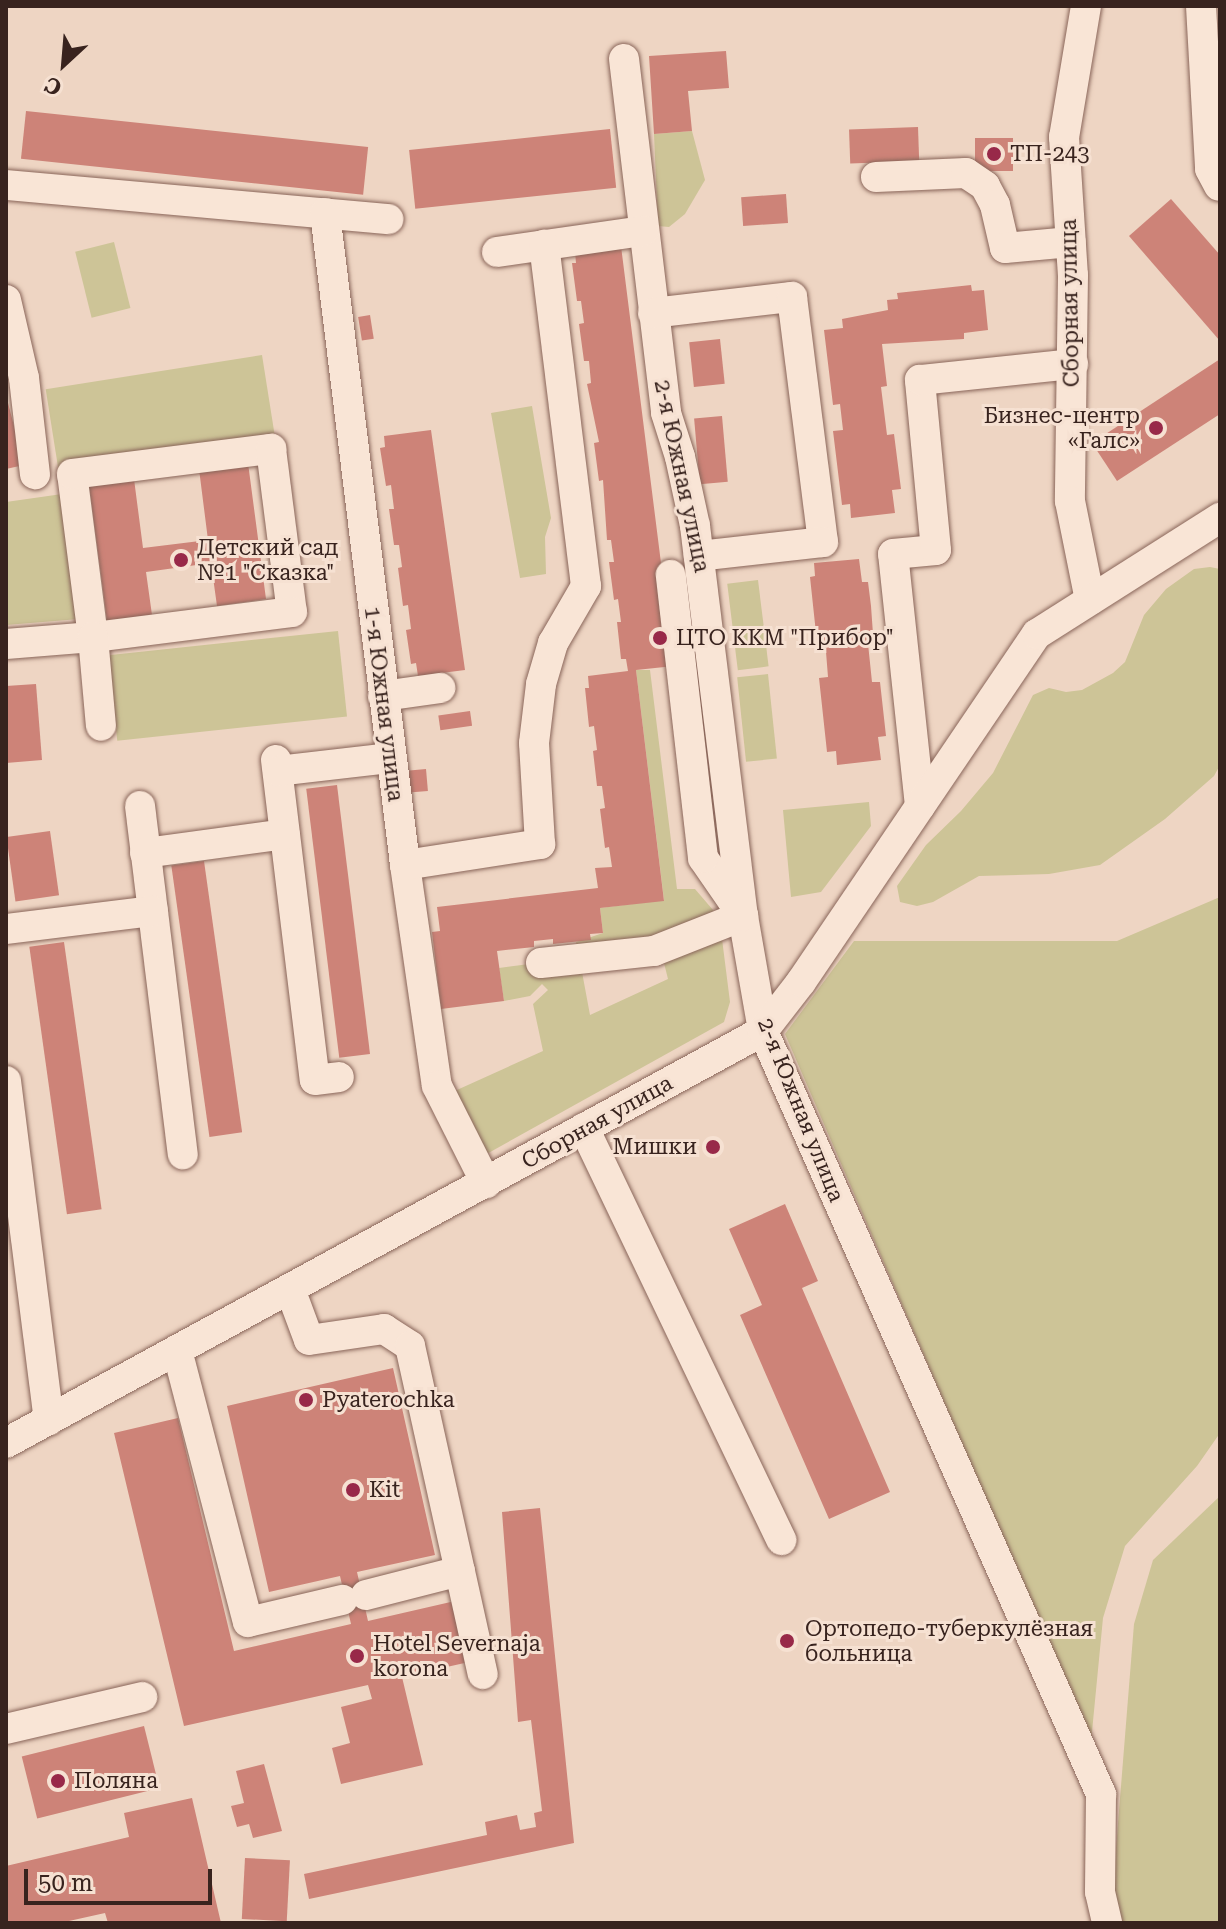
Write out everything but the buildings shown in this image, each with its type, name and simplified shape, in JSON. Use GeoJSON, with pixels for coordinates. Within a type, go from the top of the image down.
{"type":"FeatureCollection","features":[{"type":"Feature","properties":{"kind":"street","name":"Сборная улица"},"geometry":{"type":"LineString","coordinates":[[6,1443],[763,1031],[1037,634],[1090,600],[1070,501],[1073,364],[1071,242],[1064,117],[1086,6]]}},
{"type":"Feature","properties":{"kind":"street"},"geometry":{"type":"LineString","coordinates":[[1201,6],[1210,169],[1219,186]]}},
{"type":"Feature","properties":{"kind":"street","name":"2-я Южная улица"},"geometry":{"type":"LineString","coordinates":[[624,59],[666,413],[680,457],[699,556],[743,916],[763,1031],[1101,1794],[1100,1892],[1107,1923]]}},
{"type":"Feature","properties":{"kind":"street"},"geometry":{"type":"LineString","coordinates":[[876,177],[966,173],[985,186],[995,205],[1005,248],[1071,242]]}},
{"type":"Feature","properties":{"kind":"street"},"geometry":{"type":"LineString","coordinates":[[6,185],[388,219]]}},
{"type":"Feature","properties":{"kind":"street","name":"1-я Южная улица"},"geometry":{"type":"LineString","coordinates":[[325,213],[383,696],[437,1086],[486,1183]]}},
{"type":"Feature","properties":{"kind":"street"},"geometry":{"type":"LineString","coordinates":[[497,252],[643,231]]}},
{"type":"Feature","properties":{"kind":"street"},"geometry":{"type":"LineString","coordinates":[[405,865],[540,844],[534,743],[541,684],[553,643],[586,586],[544,245]]}},
{"type":"Feature","properties":{"kind":"street"},"geometry":{"type":"LineString","coordinates":[[653,313],[792,297],[823,542],[699,556]]}},
{"type":"Feature","properties":{"kind":"street"},"geometry":{"type":"LineString","coordinates":[[7,308],[24,378],[35,474]]}},
{"type":"Feature","properties":{"kind":"street"},"geometry":{"type":"LineString","coordinates":[[920,806],[893,554],[936,550],[920,380],[1073,364]]}},
{"type":"Feature","properties":{"kind":"street"},"geometry":{"type":"LineString","coordinates":[[6,644],[93,637],[292,612],[269,528],[271,449],[72,474],[93,637],[101,726]]}},
{"type":"Feature","properties":{"kind":"street"},"geometry":{"type":"LineString","coordinates":[[1090,600],[1220,518]]}},
{"type":"Feature","properties":{"kind":"street"},"geometry":{"type":"LineString","coordinates":[[541,963],[654,951],[743,916],[703,858],[671,575]]}},
{"type":"Feature","properties":{"kind":"street"},"geometry":{"type":"LineString","coordinates":[[383,696],[440,688]]}},
{"type":"Feature","properties":{"kind":"street"},"geometry":{"type":"LineString","coordinates":[[339,1077],[315,1080],[277,765],[391,758]]}},
{"type":"Feature","properties":{"kind":"street"},"geometry":{"type":"LineString","coordinates":[[140,806],[183,1154]]}},
{"type":"Feature","properties":{"kind":"street"},"geometry":{"type":"LineString","coordinates":[[145,853],[285,834]]}},
{"type":"Feature","properties":{"kind":"street"},"geometry":{"type":"LineString","coordinates":[[6,929],[153,911]]}},
{"type":"Feature","properties":{"kind":"street"},"geometry":{"type":"LineString","coordinates":[[7,1091],[49,1420]]}},
{"type":"Feature","properties":{"kind":"street"},"geometry":{"type":"LineString","coordinates":[[584,1128],[781,1540]]}},
{"type":"Feature","properties":{"kind":"street"},"geometry":{"type":"LineString","coordinates":[[290,1289],[309,1340],[384,1329],[410,1346],[483,1674]]}},
{"type":"Feature","properties":{"kind":"street"},"geometry":{"type":"LineString","coordinates":[[177,1350],[248,1622],[460,1571]]}},
{"type":"Feature","properties":{"kind":"street"},"geometry":{"type":"LineString","coordinates":[[6,1729],[142,1697]]}},
{"type":"Feature","properties":{"kind":"shaded area"},"geometry":{"type":"Polygon","coordinates":[[[692,131],[705,180],[685,214],[669,227],[658,226],[654,134],[692,131]]]}},
{"type":"Feature","properties":{"kind":"shaded area"},"geometry":{"type":"Polygon","coordinates":[[[114,242],[130,308],[92,318],[75,252],[114,242]]]}},
{"type":"Feature","properties":{"kind":"shaded area"},"geometry":{"type":"Polygon","coordinates":[[[262,355],[275,440],[59,474],[46,389],[262,355]]]}},
{"type":"Feature","properties":{"kind":"shaded area"},"geometry":{"type":"Polygon","coordinates":[[[532,406],[551,518],[545,537],[546,574],[520,578],[491,413],[532,406]]]}},
{"type":"Feature","properties":{"kind":"shaded area"},"geometry":{"type":"Polygon","coordinates":[[[62,494],[79,619],[6,625],[6,502],[62,494]]]}},
{"type":"Feature","properties":{"kind":"shaded area"},"geometry":{"type":"Polygon","coordinates":[[[1194,569],[1220,569],[1220,765],[1214,776],[1165,819],[1100,865],[1049,874],[979,876],[933,902],[917,906],[900,902],[897,886],[926,845],[961,811],[993,773],[1033,695],[1049,688],[1066,692],[1082,690],[1113,673],[1125,662],[1144,615],[1166,589],[1194,569]]]}},
{"type":"Feature","properties":{"kind":"shaded area"},"geometry":{"type":"Polygon","coordinates":[[[758,580],[769,666],[738,670],[727,584],[758,580]]]}},
{"type":"Feature","properties":{"kind":"shaded area"},"geometry":{"type":"Polygon","coordinates":[[[338,631],[347,717],[117,741],[108,655],[338,631]]]}},
{"type":"Feature","properties":{"kind":"shaded area"},"geometry":{"type":"Polygon","coordinates":[[[636,670],[650,670],[677,889],[695,889],[719,917],[656,943],[577,952],[576,942],[603,933],[600,908],[664,900],[636,670]]]}},
{"type":"Feature","properties":{"kind":"shaded area"},"geometry":{"type":"Polygon","coordinates":[[[768,674],[777,759],[746,762],[737,677],[768,674]]]}},
{"type":"Feature","properties":{"kind":"shaded area"},"geometry":{"type":"Polygon","coordinates":[[[869,802],[871,826],[821,892],[791,897],[783,810],[869,802]]]}},
{"type":"Feature","properties":{"kind":"shaded area"},"geometry":{"type":"Polygon","coordinates":[[[1220,897],[1220,1433],[1197,1466],[1125,1546],[1103,1618],[1091,1742],[785,1034],[854,941],[1117,941],[1220,897]]]}},
{"type":"Feature","properties":{"kind":"shaded area"},"geometry":{"type":"Polygon","coordinates":[[[721,931],[730,1002],[724,1022],[483,1156],[448,1094],[543,1051],[533,1004],[548,990],[542,984],[530,996],[504,1001],[499,968],[537,963],[582,972],[590,1015],[668,979],[662,955],[721,931]]]}},
{"type":"Feature","properties":{"kind":"shaded area"},"geometry":{"type":"Polygon","coordinates":[[[1220,1496],[1220,1923],[1122,1923],[1113,1886],[1134,1624],[1153,1560],[1220,1496]]]}},
{"type":"Feature","properties":{"kind":"place","name":"ТП-243"},"geometry":{"type":"Point","coordinates":[994,154]}},
{"type":"Feature","properties":{"kind":"place","name":"Бизнес-центр «Галс»"},"geometry":{"type":"Point","coordinates":[1156,428]}},
{"type":"Feature","properties":{"kind":"place","name":"Детский сад №1 \"Сказка\""},"geometry":{"type":"Point","coordinates":[181,560]}},
{"type":"Feature","properties":{"kind":"place","name":"ЦТО ККМ \"Прибор\""},"geometry":{"type":"Point","coordinates":[660,638]}},
{"type":"Feature","properties":{"kind":"place","name":"Мишки"},"geometry":{"type":"Point","coordinates":[713,1147]}},
{"type":"Feature","properties":{"kind":"place","name":"Pyaterochka"},"geometry":{"type":"Point","coordinates":[306,1400]}},
{"type":"Feature","properties":{"kind":"place","name":"Kit"},"geometry":{"type":"Point","coordinates":[353,1490]}},
{"type":"Feature","properties":{"kind":"place","name":"Ортопедо-туберкулёзная больница"},"geometry":{"type":"Point","coordinates":[787,1641]}},
{"type":"Feature","properties":{"kind":"place","name":"Hotel Severnaja korona"},"geometry":{"type":"Point","coordinates":[357,1656]}},
{"type":"Feature","properties":{"kind":"place","name":"Поляна"},"geometry":{"type":"Point","coordinates":[58,1781]}}]}
